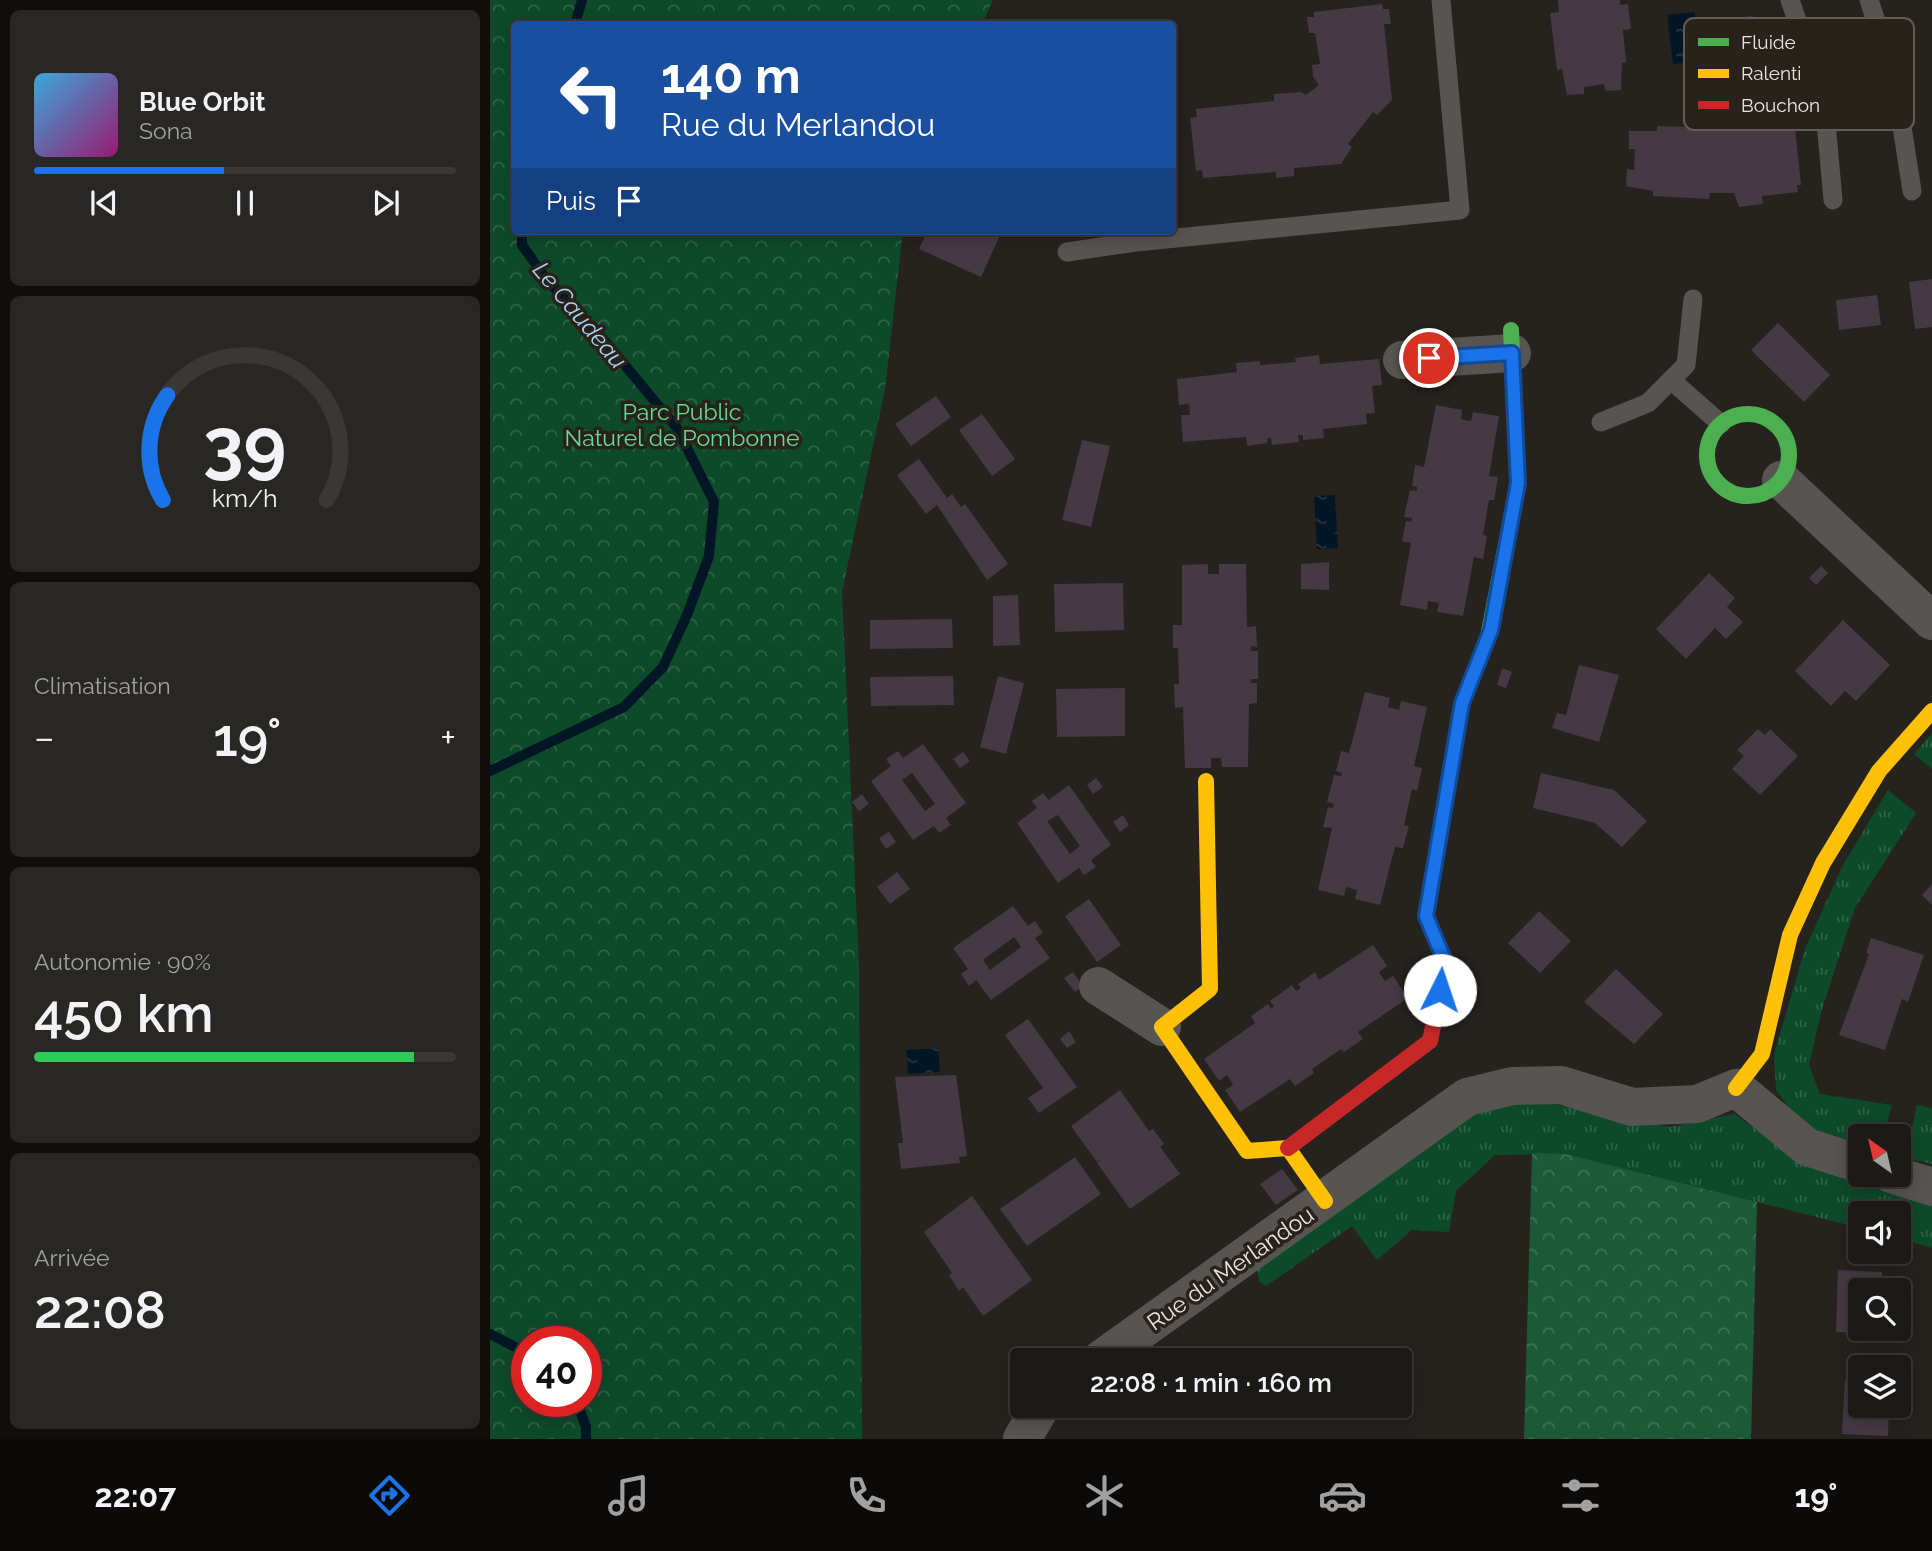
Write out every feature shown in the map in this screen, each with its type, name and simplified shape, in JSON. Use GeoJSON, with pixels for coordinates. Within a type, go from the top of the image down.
{"type":"FeatureCollection","features":[{"type":"Feature","properties":{"kind":"street"},"geometry":{"type":"LineString","coordinates":[[1098,986],[1161,1027],[1247,1151],[1288,1147],[1430,1041],[1446,964],[1426,916],[1462,703],[1491,630],[1518,483],[1512,342],[1402,360]]}},
{"type":"Feature","properties":{"kind":"street"},"geometry":{"type":"LineString","coordinates":[[1745,414],[1758,415],[1781,429],[1789,455],[1781,480],[1771,489],[1745,495],[1720,485],[1708,461],[1708,448],[1721,424],[1745,414]]}},
{"type":"Feature","properties":{"kind":"street"},"geometry":{"type":"LineString","coordinates":[[1781,480],[1932,621]]}},
{"type":"Feature","properties":{"kind":"street"},"geometry":{"type":"LineString","coordinates":[[1848,1160],[1807,1147],[1736,1088],[1762,1054],[1790,935],[1823,863],[1879,771],[1932,710]]}},
{"type":"Feature","properties":{"kind":"street"},"geometry":{"type":"LineString","coordinates":[[1161,1027],[1210,989],[1206,781]]}},
{"type":"Feature","properties":{"kind":"street","name":"Rue du Merlandou"},"geometry":{"type":"LineString","coordinates":[[1117,1348],[1467,1097],[1512,1086],[1561,1085],[1632,1107],[1697,1104],[1736,1088]]}},
{"type":"Feature","properties":{"kind":"street","name":"Rue du Merlandou"},"geometry":{"type":"LineString","coordinates":[[1288,1147],[1325,1201]]}},
{"type":"Feature","properties":{"kind":"street"},"geometry":{"type":"LineString","coordinates":[[1911,1180],[1932,1187]]}},
{"type":"Feature","properties":{"kind":"street"},"geometry":{"type":"LineString","coordinates":[[1022,1439],[1034,1418]]}},
{"type":"Feature","properties":{"kind":"lane"},"geometry":{"type":"LineString","coordinates":[[1067,252],[1136,242],[1460,209],[1441,0]]}},
{"type":"Feature","properties":{"kind":"lane"},"geometry":{"type":"LineString","coordinates":[[1790,0],[1796,18]]}},
{"type":"Feature","properties":{"kind":"lane"},"geometry":{"type":"LineString","coordinates":[[1869,0],[1875,18]]}},
{"type":"Feature","properties":{"kind":"lane"},"geometry":{"type":"LineString","coordinates":[[1827,130],[1833,200]]}},
{"type":"Feature","properties":{"kind":"lane"},"geometry":{"type":"LineString","coordinates":[[1903,130],[1912,191]]}},
{"type":"Feature","properties":{"kind":"lane"},"geometry":{"type":"LineString","coordinates":[[1601,422],[1648,403],[1686,365],[1693,299]]}},
{"type":"Feature","properties":{"kind":"lane"},"geometry":{"type":"LineString","coordinates":[[1671,380],[1721,424]]}},
{"type":"Feature","properties":{"kind":"green space","name":"Parc Public Naturel de Pombonne"},"geometry":{"type":"Polygon","coordinates":[[[490,0],[993,0],[983,21],[511,21],[511,235],[903,235],[885,389],[842,592],[859,967],[862,1439],[490,1439],[490,0]]]}},
{"type":"Feature","properties":{"kind":"green space"},"geometry":{"type":"Polygon","coordinates":[[[1932,733],[1932,769],[1914,754],[1932,733]]]}},
{"type":"Feature","properties":{"kind":"green space"},"geometry":{"type":"Polygon","coordinates":[[[1888,790],[1916,813],[1855,908],[1822,1009],[1809,1065],[1820,1094],[1892,1105],[1886,1124],[1848,1124],[1848,1141],[1823,1138],[1794,1115],[1776,1090],[1774,1054],[1805,949],[1843,865],[1888,790]]]}},
{"type":"Feature","properties":{"kind":"green space"},"geometry":{"type":"Polygon","coordinates":[[[1521,1098],[1669,1127],[1734,1114],[1803,1161],[1848,1176],[1848,1187],[1883,1187],[1932,1203],[1932,1248],[1911,1242],[1911,1201],[1848,1201],[1848,1225],[1566,1154],[1495,1155],[1456,1191],[1449,1232],[1412,1230],[1377,1260],[1352,1226],[1266,1286],[1259,1281],[1257,1267],[1468,1117],[1521,1098]]]}},
{"type":"Feature","properties":{"kind":"green space"},"geometry":{"type":"Polygon","coordinates":[[[1917,1105],[1932,1108],[1932,1164],[1911,1159],[1911,1134],[1917,1105]]]}},
{"type":"Feature","properties":{"kind":"green space"},"geometry":{"type":"Polygon","coordinates":[[[1532,1153],[1566,1154],[1757,1202],[1751,1439],[1524,1439],[1532,1153]]]}},
{"type":"Feature","properties":{"kind":"water"},"geometry":{"type":"Polygon","coordinates":[[[1695,12],[1696,18],[1684,18],[1684,63],[1673,64],[1667,15],[1695,12]]]}},
{"type":"Feature","properties":{"kind":"water"},"geometry":{"type":"Polygon","coordinates":[[[1335,495],[1338,548],[1317,549],[1314,496],[1335,495]]]}},
{"type":"Feature","properties":{"kind":"water"},"geometry":{"type":"Polygon","coordinates":[[[938,1048],[940,1072],[908,1074],[906,1050],[938,1048]]]}},
{"type":"Feature","properties":{"kind":"building"},"geometry":{"type":"Polygon","coordinates":[[[1558,0],[1620,0],[1620,5],[1628,4],[1631,29],[1623,30],[1626,62],[1622,63],[1621,90],[1605,91],[1604,84],[1584,87],[1584,94],[1567,95],[1562,69],[1557,70],[1550,13],[1559,12],[1558,0]]]}},
{"type":"Feature","properties":{"kind":"building"},"geometry":{"type":"Polygon","coordinates":[[[1382,4],[1383,9],[1389,9],[1391,24],[1384,24],[1392,100],[1377,115],[1373,112],[1348,144],[1352,147],[1341,164],[1294,168],[1294,176],[1276,178],[1276,172],[1203,178],[1202,170],[1196,171],[1190,118],[1197,117],[1196,109],[1274,101],[1274,94],[1301,92],[1306,95],[1319,85],[1313,77],[1312,65],[1320,64],[1315,33],[1309,33],[1307,17],[1314,17],[1314,12],[1382,4]]]}},
{"type":"Feature","properties":{"kind":"building"},"geometry":{"type":"Polygon","coordinates":[[[1657,126],[1684,127],[1684,130],[1795,130],[1801,185],[1797,185],[1798,192],[1762,196],[1763,204],[1739,207],[1734,193],[1710,193],[1709,199],[1653,196],[1653,191],[1626,186],[1627,169],[1634,170],[1635,149],[1629,149],[1629,131],[1657,131],[1657,126]]]}},
{"type":"Feature","properties":{"kind":"building"},"geometry":{"type":"Polygon","coordinates":[[[925,235],[1000,235],[981,277],[919,249],[925,235]]]}},
{"type":"Feature","properties":{"kind":"building"},"geometry":{"type":"Polygon","coordinates":[[[1932,279],[1932,327],[1915,329],[1909,282],[1932,279]]]}},
{"type":"Feature","properties":{"kind":"building"},"geometry":{"type":"Polygon","coordinates":[[[1877,295],[1881,325],[1839,330],[1836,300],[1877,295]]]}},
{"type":"Feature","properties":{"kind":"building"},"geometry":{"type":"Polygon","coordinates":[[[1778,323],[1830,375],[1804,402],[1751,350],[1778,323]]]}},
{"type":"Feature","properties":{"kind":"building"},"geometry":{"type":"Polygon","coordinates":[[[1319,355],[1320,364],[1379,359],[1382,385],[1372,386],[1375,413],[1366,414],[1367,424],[1323,429],[1324,438],[1303,440],[1303,435],[1298,435],[1299,442],[1272,445],[1271,438],[1267,439],[1267,443],[1247,446],[1246,437],[1183,442],[1181,415],[1190,415],[1189,404],[1179,405],[1177,379],[1237,372],[1236,363],[1260,361],[1260,365],[1296,362],[1295,358],[1319,355]]]}},
{"type":"Feature","properties":{"kind":"building"},"geometry":{"type":"Polygon","coordinates":[[[936,396],[951,417],[911,446],[895,424],[936,396]]]}},
{"type":"Feature","properties":{"kind":"building"},"geometry":{"type":"Polygon","coordinates":[[[1436,405],[1462,410],[1461,419],[1471,421],[1473,412],[1499,416],[1489,476],[1498,477],[1494,500],[1489,500],[1483,535],[1487,536],[1483,559],[1474,557],[1463,616],[1437,612],[1439,603],[1428,601],[1427,610],[1400,605],[1411,543],[1402,541],[1406,521],[1411,522],[1412,518],[1404,517],[1410,490],[1417,491],[1417,487],[1412,486],[1415,465],[1424,467],[1436,405]]]}},
{"type":"Feature","properties":{"kind":"building"},"geometry":{"type":"Polygon","coordinates":[[[982,414],[1015,459],[992,476],[959,430],[982,414]]]}},
{"type":"Feature","properties":{"kind":"building"},"geometry":{"type":"Polygon","coordinates":[[[1082,440],[1110,446],[1091,527],[1062,520],[1082,440]]]}},
{"type":"Feature","properties":{"kind":"building"},"geometry":{"type":"Polygon","coordinates":[[[919,459],[947,498],[952,494],[961,507],[965,504],[1008,564],[987,580],[937,505],[926,514],[897,475],[919,459]]]}},
{"type":"Feature","properties":{"kind":"building"},"geometry":{"type":"Polygon","coordinates":[[[1329,562],[1329,590],[1301,589],[1301,564],[1329,562]]]}},
{"type":"Feature","properties":{"kind":"building"},"geometry":{"type":"Polygon","coordinates":[[[1208,564],[1208,574],[1219,574],[1219,564],[1246,564],[1247,627],[1256,626],[1257,647],[1251,646],[1251,651],[1258,651],[1258,679],[1251,679],[1251,683],[1257,683],[1257,703],[1249,704],[1248,767],[1222,767],[1221,758],[1211,758],[1211,768],[1185,768],[1183,707],[1175,708],[1174,684],[1179,684],[1178,648],[1173,648],[1173,625],[1182,625],[1182,565],[1208,564]]]}},
{"type":"Feature","properties":{"kind":"building"},"geometry":{"type":"Polygon","coordinates":[[[1821,566],[1828,573],[1816,585],[1809,578],[1821,566]]]}},
{"type":"Feature","properties":{"kind":"building"},"geometry":{"type":"Polygon","coordinates":[[[1709,573],[1735,598],[1727,607],[1743,622],[1726,639],[1715,628],[1686,659],[1656,629],[1709,573]]]}},
{"type":"Feature","properties":{"kind":"building"},"geometry":{"type":"Polygon","coordinates":[[[1123,583],[1124,630],[1055,632],[1054,584],[1123,583]]]}},
{"type":"Feature","properties":{"kind":"building"},"geometry":{"type":"Polygon","coordinates":[[[1018,595],[1020,645],[993,646],[993,596],[1018,595]]]}},
{"type":"Feature","properties":{"kind":"building"},"geometry":{"type":"Polygon","coordinates":[[[952,619],[953,648],[870,649],[870,620],[952,619]]]}},
{"type":"Feature","properties":{"kind":"building"},"geometry":{"type":"Polygon","coordinates":[[[1843,620],[1890,665],[1856,701],[1845,691],[1831,706],[1795,671],[1843,620]]]}},
{"type":"Feature","properties":{"kind":"building"},"geometry":{"type":"Polygon","coordinates":[[[1579,665],[1619,675],[1599,742],[1552,728],[1557,713],[1566,715],[1579,665]]]}},
{"type":"Feature","properties":{"kind":"building"},"geometry":{"type":"Polygon","coordinates":[[[1502,668],[1512,672],[1506,688],[1497,685],[1502,668]]]}},
{"type":"Feature","properties":{"kind":"building"},"geometry":{"type":"Polygon","coordinates":[[[953,676],[954,705],[871,706],[870,677],[953,676]]]}},
{"type":"Feature","properties":{"kind":"building"},"geometry":{"type":"Polygon","coordinates":[[[998,676],[1024,683],[1006,754],[980,747],[998,676]]]}},
{"type":"Feature","properties":{"kind":"building"},"geometry":{"type":"Polygon","coordinates":[[[1125,688],[1125,736],[1057,737],[1056,689],[1125,688]]]}},
{"type":"Feature","properties":{"kind":"building"},"geometry":{"type":"Polygon","coordinates":[[[1365,692],[1390,698],[1388,707],[1399,710],[1401,701],[1427,707],[1414,766],[1422,768],[1417,791],[1412,789],[1404,825],[1409,826],[1403,848],[1395,847],[1380,905],[1355,899],[1357,890],[1346,887],[1344,896],[1318,890],[1332,828],[1323,827],[1328,807],[1333,808],[1334,804],[1327,802],[1334,775],[1341,776],[1342,773],[1336,771],[1341,751],[1349,753],[1365,692]]]}},
{"type":"Feature","properties":{"kind":"building"},"geometry":{"type":"Polygon","coordinates":[[[1758,729],[1765,735],[1770,729],[1798,756],[1760,795],[1732,769],[1744,756],[1737,750],[1758,729]]]}},
{"type":"Feature","properties":{"kind":"building"},"geometry":{"type":"Polygon","coordinates":[[[923,744],[966,803],[946,818],[951,825],[939,833],[934,826],[913,840],[871,781],[891,766],[886,759],[898,751],[903,758],[923,744]],[[912,773],[902,780],[925,811],[935,804],[912,773]]]}},
{"type":"Feature","properties":{"kind":"building"},"geometry":{"type":"Polygon","coordinates":[[[963,752],[970,761],[960,768],[953,759],[963,752]]]}},
{"type":"Feature","properties":{"kind":"building"},"geometry":{"type":"Polygon","coordinates":[[[1541,773],[1614,790],[1647,821],[1622,847],[1595,823],[1533,808],[1541,773]]]}},
{"type":"Feature","properties":{"kind":"building"},"geometry":{"type":"Polygon","coordinates":[[[1096,778],[1103,787],[1093,794],[1087,785],[1096,778]]]}},
{"type":"Feature","properties":{"kind":"building"},"geometry":{"type":"Polygon","coordinates":[[[1069,785],[1111,845],[1091,860],[1096,867],[1084,875],[1079,868],[1058,883],[1017,823],[1037,808],[1032,801],[1043,793],[1049,800],[1069,785]],[[1058,815],[1047,821],[1070,854],[1080,846],[1058,815]]]}},
{"type":"Feature","properties":{"kind":"building"},"geometry":{"type":"Polygon","coordinates":[[[862,794],[869,804],[859,811],[852,802],[862,794]]]}},
{"type":"Feature","properties":{"kind":"building"},"geometry":{"type":"Polygon","coordinates":[[[1123,815],[1129,825],[1120,832],[1113,822],[1123,815]]]}},
{"type":"Feature","properties":{"kind":"building"},"geometry":{"type":"Polygon","coordinates":[[[889,832],[896,842],[886,849],[879,838],[889,832]]]}},
{"type":"Feature","properties":{"kind":"building"},"geometry":{"type":"Polygon","coordinates":[[[897,872],[910,889],[890,904],[877,887],[897,872]]]}},
{"type":"Feature","properties":{"kind":"building"},"geometry":{"type":"Polygon","coordinates":[[[1932,884],[1932,905],[1922,895],[1932,884]]]}},
{"type":"Feature","properties":{"kind":"building"},"geometry":{"type":"Polygon","coordinates":[[[1089,899],[1121,945],[1097,962],[1065,916],[1089,899]]]}},
{"type":"Feature","properties":{"kind":"building"},"geometry":{"type":"Polygon","coordinates":[[[1013,906],[1028,926],[1035,921],[1043,933],[1035,938],[1050,958],[991,1000],[976,980],[969,986],[961,974],[968,969],[953,948],[1013,906]],[[1014,937],[983,960],[990,970],[1021,947],[1014,937]]]}},
{"type":"Feature","properties":{"kind":"building"},"geometry":{"type":"Polygon","coordinates":[[[1539,911],[1571,941],[1540,973],[1508,943],[1539,911]]]}},
{"type":"Feature","properties":{"kind":"building"},"geometry":{"type":"Polygon","coordinates":[[[1871,938],[1924,955],[1908,1002],[1902,999],[1885,1050],[1839,1035],[1869,954],[1866,953],[1871,938]]]}},
{"type":"Feature","properties":{"kind":"building"},"geometry":{"type":"Polygon","coordinates":[[[1373,945],[1387,966],[1379,972],[1385,981],[1393,976],[1408,998],[1358,1032],[1363,1039],[1344,1052],[1341,1049],[1312,1069],[1314,1073],[1295,1086],[1290,1079],[1240,1112],[1225,1090],[1233,1085],[1227,1075],[1219,1081],[1204,1059],[1255,1023],[1251,1016],[1268,1004],[1271,1009],[1274,1006],[1270,1001],[1292,985],[1296,991],[1301,988],[1298,984],[1315,972],[1319,980],[1373,945]]]}},
{"type":"Feature","properties":{"kind":"building"},"geometry":{"type":"Polygon","coordinates":[[[1616,969],[1663,1014],[1634,1044],[1584,1002],[1616,969]]]}},
{"type":"Feature","properties":{"kind":"building"},"geometry":{"type":"Polygon","coordinates":[[[1073,972],[1083,986],[1075,992],[1064,978],[1073,972]]]}},
{"type":"Feature","properties":{"kind":"building"},"geometry":{"type":"Polygon","coordinates":[[[1028,1019],[1077,1087],[1039,1113],[1028,1098],[1043,1088],[1005,1035],[1028,1019]]]}},
{"type":"Feature","properties":{"kind":"building"},"geometry":{"type":"Polygon","coordinates":[[[1069,1031],[1076,1042],[1067,1048],[1060,1039],[1069,1031]]]}},
{"type":"Feature","properties":{"kind":"building"},"geometry":{"type":"Polygon","coordinates":[[[956,1075],[967,1156],[959,1157],[960,1163],[901,1169],[898,1143],[903,1143],[895,1077],[956,1075]]]}},
{"type":"Feature","properties":{"kind":"building"},"geometry":{"type":"Polygon","coordinates":[[[1120,1090],[1149,1131],[1153,1129],[1164,1144],[1160,1147],[1180,1174],[1130,1209],[1097,1163],[1103,1158],[1097,1162],[1071,1126],[1120,1090]]]}},
{"type":"Feature","properties":{"kind":"building"},"geometry":{"type":"Polygon","coordinates":[[[1075,1157],[1101,1194],[1027,1246],[1000,1209],[1075,1157]]]}},
{"type":"Feature","properties":{"kind":"building"},"geometry":{"type":"Polygon","coordinates":[[[1282,1169],[1298,1190],[1276,1205],[1260,1184],[1282,1169]]]}},
{"type":"Feature","properties":{"kind":"building"},"geometry":{"type":"Polygon","coordinates":[[[972,1196],[1032,1280],[983,1316],[963,1287],[959,1291],[949,1275],[952,1273],[924,1232],[972,1196]]]}},
{"type":"Feature","properties":{"kind":"building"},"geometry":{"type":"Polygon","coordinates":[[[1838,1270],[1882,1272],[1882,1278],[1848,1278],[1848,1332],[1836,1332],[1838,1270]]]}},
{"type":"Feature","properties":{"kind":"building"},"geometry":{"type":"Polygon","coordinates":[[[1845,1380],[1848,1380],[1848,1418],[1889,1418],[1888,1436],[1842,1434],[1845,1380]]]}},
{"type":"Feature","properties":{"kind":"waterway","name":"Le Caudeau"},"geometry":{"type":"LineString","coordinates":[[576,21],[582,0]]}},
{"type":"Feature","properties":{"kind":"waterway","name":"Le Caudeau"},"geometry":{"type":"LineString","coordinates":[[490,771],[624,707],[663,667],[687,615],[709,556],[714,502],[677,428],[604,340],[547,280],[522,245],[522,235]]}},
{"type":"Feature","properties":{"kind":"waterway","name":"Le Caudeau"},"geometry":{"type":"LineString","coordinates":[[490,1334],[511,1345]]}},
{"type":"Feature","properties":{"kind":"waterway","name":"Le Caudeau"},"geometry":{"type":"LineString","coordinates":[[582,1417],[586,1439]]}},
{"type":"Feature","properties":{"kind":"traffic: fast"},"geometry":{"type":"LineString","coordinates":[[1488,637],[1518,483],[1511,330]]}},
{"type":"Feature","properties":{"kind":"traffic: fast"},"geometry":{"type":"LineString","coordinates":[[1748,414],[1764,418],[1777,426],[1785,439],[1789,455],[1785,471],[1777,484],[1764,492],[1748,496],[1732,492],[1719,484],[1711,471],[1707,455],[1711,439],[1719,426],[1732,418],[1748,414]]}},
{"type":"Feature","properties":{"kind":"traffic: slow"},"geometry":{"type":"LineString","coordinates":[[1736,1088],[1762,1054],[1790,935],[1823,863],[1879,771],[1932,711]]}},
{"type":"Feature","properties":{"kind":"traffic: slow"},"geometry":{"type":"LineString","coordinates":[[1206,781],[1210,989],[1162,1027],[1247,1151],[1288,1148],[1325,1201]]}},
{"type":"Feature","properties":{"kind":"traffic: jam"},"geometry":{"type":"LineString","coordinates":[[1288,1148],[1430,1041],[1446,964],[1426,916],[1462,703],[1488,637]]}},
{"type":"Feature","properties":{"kind":"route"},"geometry":{"type":"LineString","coordinates":[[1429,358],[1512,353],[1518,483],[1491,630],[1462,703],[1426,916],[1446,964],[1440,990]]}}]}
